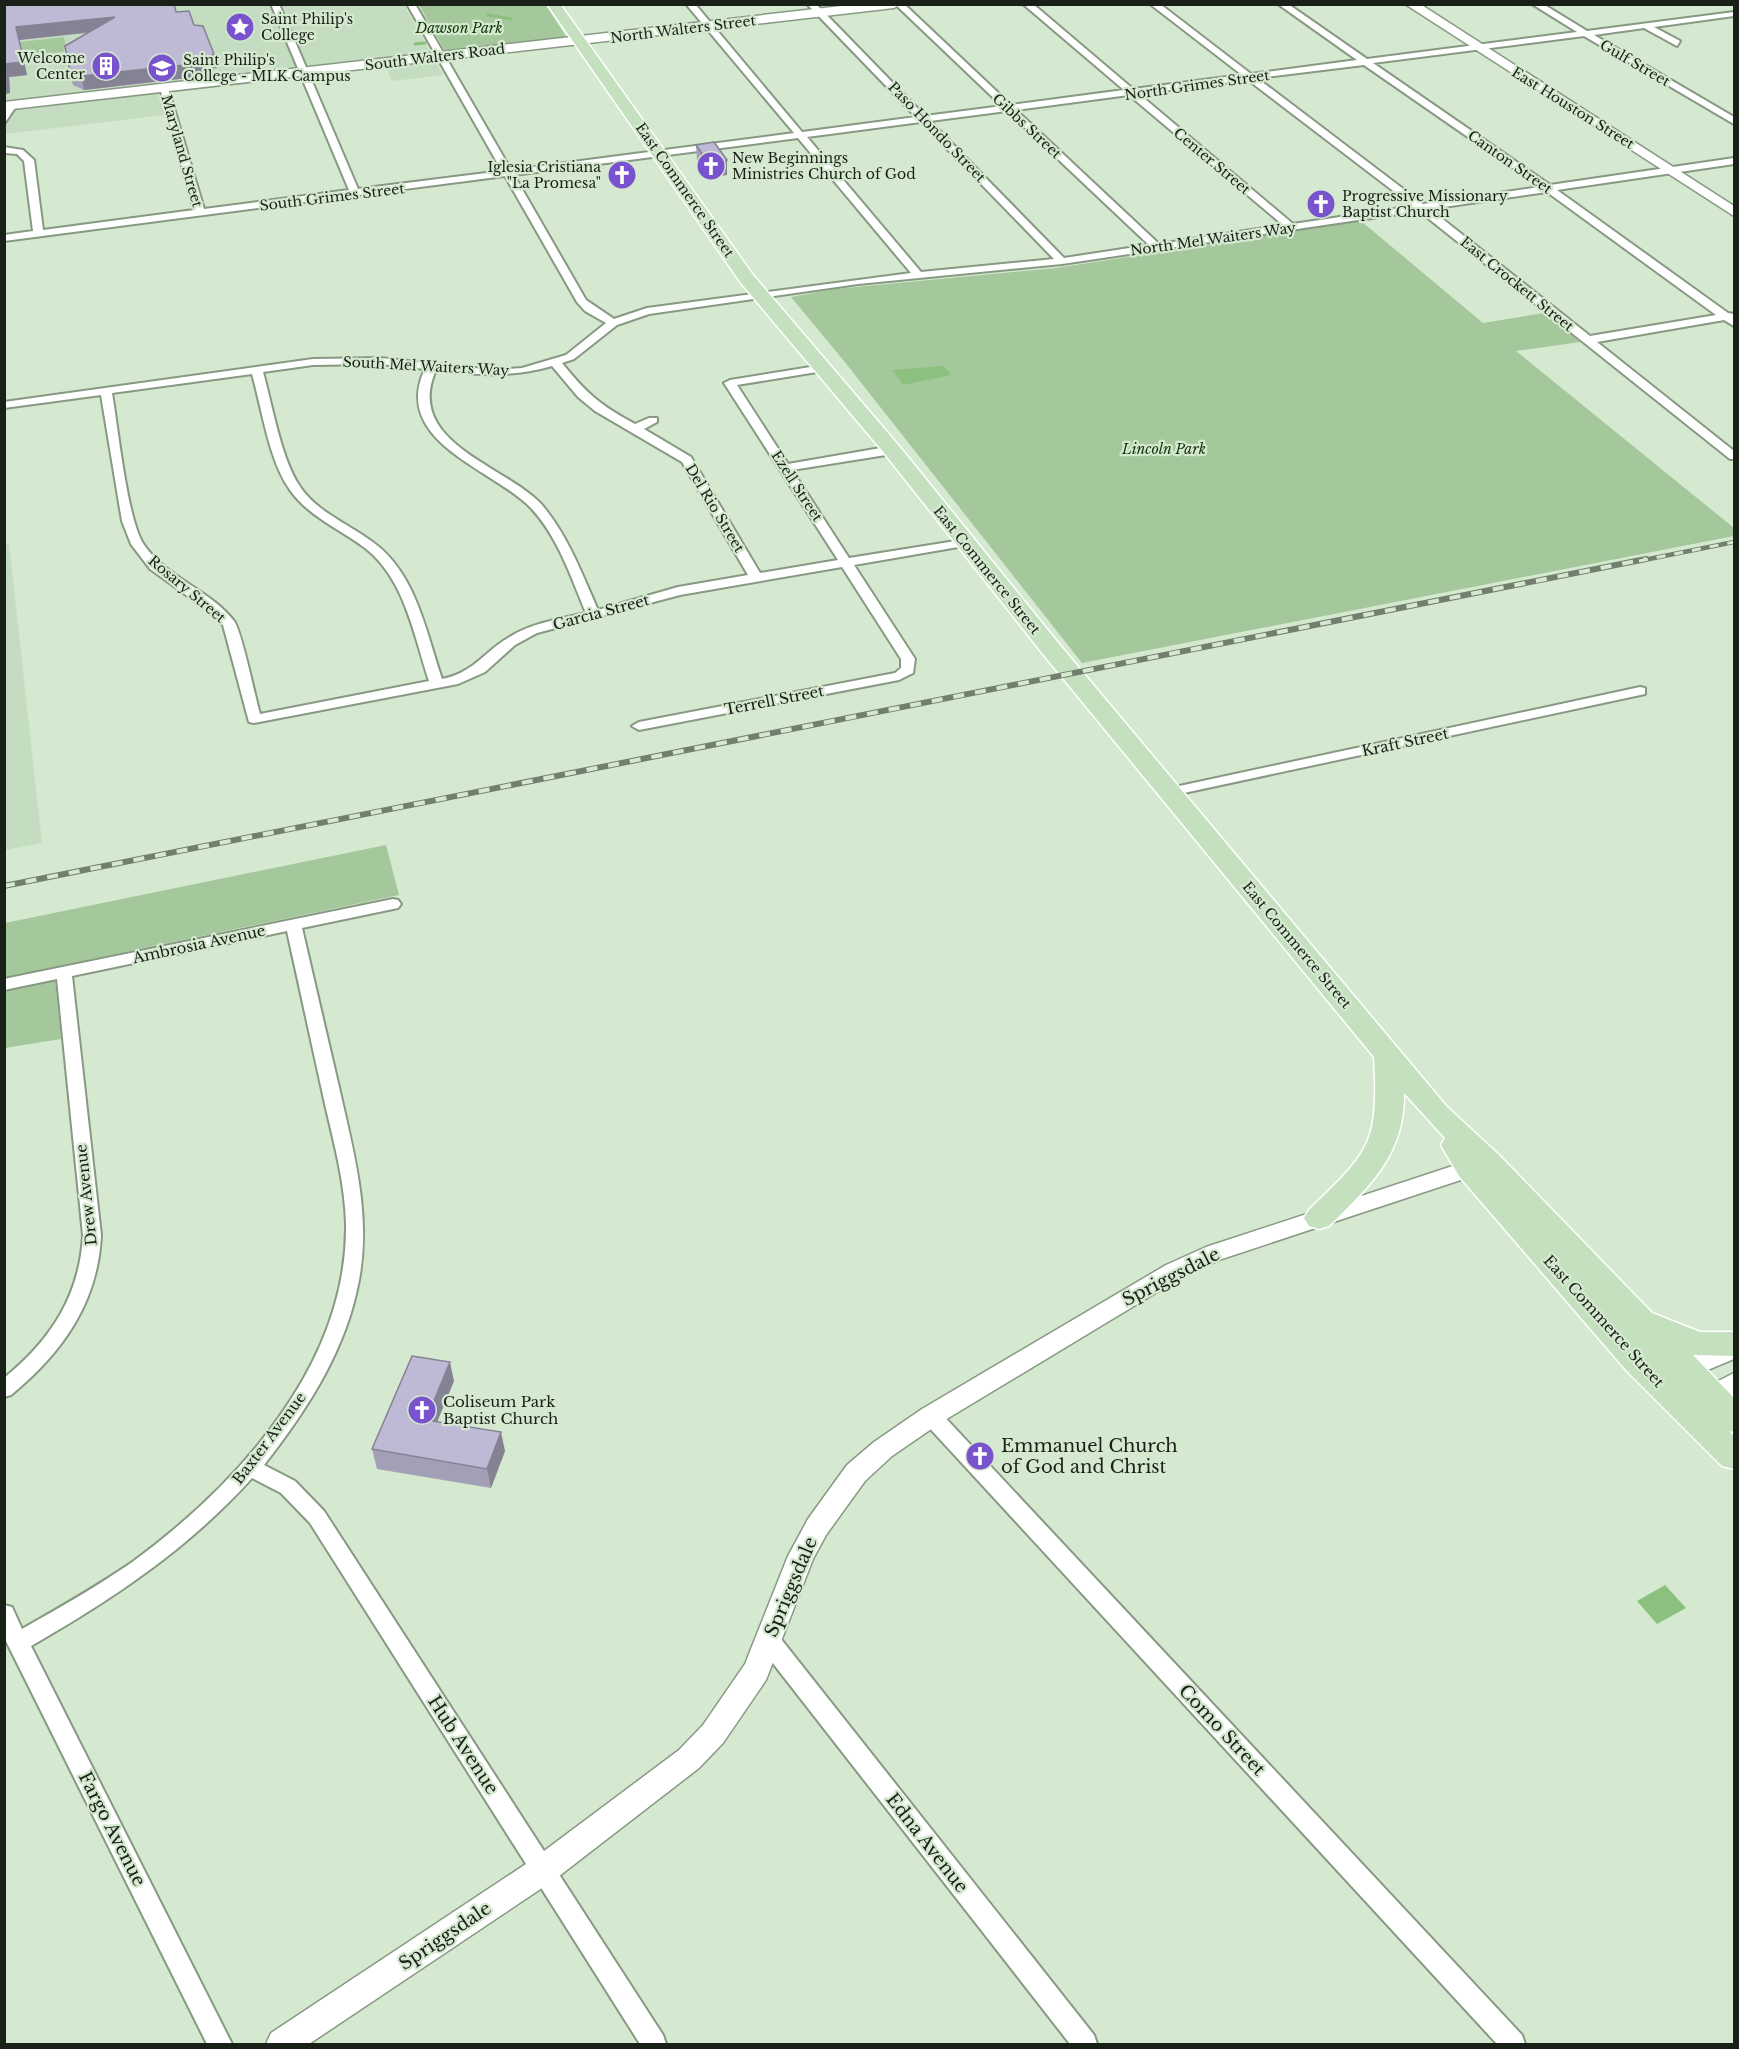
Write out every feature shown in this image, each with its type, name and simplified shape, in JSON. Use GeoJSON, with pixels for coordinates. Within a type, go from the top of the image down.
{"type":"FeatureCollection","features":[{"type":"Feature","properties":{"kind":"main road","name":"East Commerce Street"},"geometry":{"type":"LineString","coordinates":[[553,4],[760,294],[892,450],[964,542],[1479,1166],[1658,1381],[1711,1396]]}},
{"type":"Feature","properties":{"kind":"main road","name":"North Walters Street"},"geometry":{"type":"LineString","coordinates":[[579,40],[709,26],[816,9],[894,4]]}},
{"type":"Feature","properties":{"kind":"main road","name":"East Houston Street"},"geometry":{"type":"LineString","coordinates":[[1411,4],[1734,212]]}},
{"type":"Feature","properties":{"kind":"main road","name":"South Walters Road"},"geometry":{"type":"LineString","coordinates":[[9,106],[579,40]]}},
{"type":"Feature","properties":{"kind":"main road"},"geometry":{"type":"LineString","coordinates":[[1319,1218],[1377,1155],[1388,1129],[1389,1056]]}},
{"type":"Feature","properties":{"kind":"main road","name":"East Commerce Street"},"geometry":{"type":"LineString","coordinates":[[1479,1166],[1633,1314],[1734,1419]]}},
{"type":"Feature","properties":{"kind":"main road"},"geometry":{"type":"LineString","coordinates":[[1633,1314],[1665,1332],[1697,1344],[1734,1344]]}},
{"type":"Feature","properties":{"kind":"main road","name":"East Commerce Street"},"geometry":{"type":"LineString","coordinates":[[1711,1396],[1734,1456]]}},
{"type":"Feature","properties":{"kind":"street"},"geometry":{"type":"LineString","coordinates":[[275,4],[355,194]]}},
{"type":"Feature","properties":{"kind":"street"},"geometry":{"type":"LineString","coordinates":[[411,4],[582,302],[589,309],[613,323]]}},
{"type":"Feature","properties":{"kind":"street"},"geometry":{"type":"LineString","coordinates":[[690,4],[918,275]]}},
{"type":"Feature","properties":{"kind":"street","name":"Gibbs Street"},"geometry":{"type":"LineString","coordinates":[[899,4],[1157,247]]}},
{"type":"Feature","properties":{"kind":"street","name":"Center Street"},"geometry":{"type":"LineString","coordinates":[[1028,4],[1292,228]]}},
{"type":"Feature","properties":{"kind":"street","name":"East Crockett Street"},"geometry":{"type":"LineString","coordinates":[[1154,4],[1422,208],[1734,456]]}},
{"type":"Feature","properties":{"kind":"street","name":"Canton Street"},"geometry":{"type":"LineString","coordinates":[[1282,4],[1732,319]]}},
{"type":"Feature","properties":{"kind":"street","name":"Gulf Street"},"geometry":{"type":"LineString","coordinates":[[1536,4],[1734,121]]}},
{"type":"Feature","properties":{"kind":"street"},"geometry":{"type":"LineString","coordinates":[[1710,8],[1734,21]]}},
{"type":"Feature","properties":{"kind":"street","name":"Paso Hondo Street"},"geometry":{"type":"LineString","coordinates":[[816,9],[1062,261]]}},
{"type":"Feature","properties":{"kind":"street","name":"North Grimes Street"},"geometry":{"type":"LineString","coordinates":[[659,154],[1734,14]]}},
{"type":"Feature","properties":{"kind":"street"},"geometry":{"type":"LineString","coordinates":[[1646,26],[1677,43]]}},
{"type":"Feature","properties":{"kind":"street","name":"Maryland Street"},"geometry":{"type":"LineString","coordinates":[[164,88],[200,213]]}},
{"type":"Feature","properties":{"kind":"street"},"geometry":{"type":"LineString","coordinates":[[4,121],[9,106]]}},
{"type":"Feature","properties":{"kind":"street"},"geometry":{"type":"LineString","coordinates":[[4,150],[20,152],[27,156],[38,234]]}},
{"type":"Feature","properties":{"kind":"street","name":"South Grimes Street"},"geometry":{"type":"LineString","coordinates":[[4,238],[659,154]]}},
{"type":"Feature","properties":{"kind":"street","name":"North Mel Waiters Way"},"geometry":{"type":"LineString","coordinates":[[760,294],[1062,261],[1734,161]]}},
{"type":"Feature","properties":{"kind":"street","name":"South Mel Waiters Way"},"geometry":{"type":"LineString","coordinates":[[4,405],[256,369],[338,361],[433,365],[493,373],[523,371],[556,363],[583,349],[613,323],[647,311],[760,294]]}},
{"type":"Feature","properties":{"kind":"street"},"geometry":{"type":"LineString","coordinates":[[1587,340],[1732,319]]}},
{"type":"Feature","properties":{"kind":"street","name":"Del Rio Street"},"geometry":{"type":"LineString","coordinates":[[556,363],[582,395],[599,409],[687,460],[756,577]]}},
{"type":"Feature","properties":{"kind":"street"},"geometry":{"type":"LineString","coordinates":[[433,365],[423,384],[422,394],[436,431],[449,448],[514,487],[547,519],[557,532],[594,615]]}},
{"type":"Feature","properties":{"kind":"street","name":"Ezell Street"},"geometry":{"type":"LineString","coordinates":[[823,368],[730,383],[908,659],[908,670]]}},
{"type":"Feature","properties":{"kind":"street"},"geometry":{"type":"LineString","coordinates":[[256,369],[286,474],[293,489],[314,511],[370,547],[392,567],[405,593],[437,685]]}},
{"type":"Feature","properties":{"kind":"street","name":"Rosary Street"},"geometry":{"type":"LineString","coordinates":[[106,391],[128,521],[137,544],[155,566],[209,605],[229,624],[254,719]]}},
{"type":"Feature","properties":{"kind":"street"},"geometry":{"type":"LineString","coordinates":[[634,429],[653,420]]}},
{"type":"Feature","properties":{"kind":"street"},"geometry":{"type":"LineString","coordinates":[[786,468],[892,450]]}},
{"type":"Feature","properties":{"kind":"street","name":"Garcia Street"},"geometry":{"type":"LineString","coordinates":[[254,719],[437,685],[480,669],[510,642],[532,630],[678,591],[964,542]]}},
{"type":"Feature","properties":{"kind":"street","name":"Terrell Street"},"geometry":{"type":"LineString","coordinates":[[639,726],[899,676],[908,670]]}},
{"type":"Feature","properties":{"kind":"street","name":"Kraft Street"},"geometry":{"type":"LineString","coordinates":[[1170,792],[1640,691]]}},
{"type":"Feature","properties":{"kind":"street","name":"Ambrosia Avenue"},"geometry":{"type":"LineString","coordinates":[[4,985],[393,904]]}},
{"type":"Feature","properties":{"kind":"street","name":"Baxter Avenue"},"geometry":{"type":"LineString","coordinates":[[18,1642],[94,1598],[153,1558],[198,1522],[251,1468],[296,1406],[319,1366],[339,1317],[348,1287],[354,1250],[355,1214],[351,1180],[293,924]]}},
{"type":"Feature","properties":{"kind":"street","name":"Drew Avenue"},"geometry":{"type":"LineString","coordinates":[[4,1389],[28,1369],[58,1336],[79,1301],[90,1267],[92,1235],[64,972]]}},
{"type":"Feature","properties":{"kind":"street","name":"Spriggsdale"},"geometry":{"type":"LineString","coordinates":[[282,2044],[543,1870],[650,1792],[689,1759],[713,1734],[740,1698],[756,1671],[801,1556],[836,1498],[856,1473],[883,1449],[931,1416],[1174,1272],[1214,1253],[1479,1166]]}},
{"type":"Feature","properties":{"kind":"street"},"geometry":{"type":"LineString","coordinates":[[1658,1381],[1734,1349]]}},
{"type":"Feature","properties":{"kind":"street","name":"Como Street"},"geometry":{"type":"LineString","coordinates":[[931,1416],[1513,2044]]}},
{"type":"Feature","properties":{"kind":"street","name":"Hub Avenue"},"geometry":{"type":"LineString","coordinates":[[251,1468],[288,1487],[317,1516],[654,2044]]}},
{"type":"Feature","properties":{"kind":"street","name":"Fargo Avenue"},"geometry":{"type":"LineString","coordinates":[[4,1614],[220,2044]]}},
{"type":"Feature","properties":{"kind":"street","name":"Edna Avenue"},"geometry":{"type":"LineString","coordinates":[[769,1641],[1085,2044]]}},
{"type":"Feature","properties":{"kind":"shaded area","name":"Saint Philip's College - MLK Campus"},"geometry":{"type":"Polygon","coordinates":[[[4,5],[404,5],[443,75],[392,81],[383,60],[157,87],[164,115],[5,134],[4,5]]]}},
{"type":"Feature","properties":{"kind":"shaded area"},"geometry":{"type":"Polygon","coordinates":[[[944,366],[951,375],[903,385],[892,370],[944,366]]]}},
{"type":"Feature","properties":{"kind":"shaded area"},"geometry":{"type":"Polygon","coordinates":[[[9,544],[42,843],[5,850],[4,545],[9,544]]]}},
{"type":"Feature","properties":{"kind":"shaded area"},"geometry":{"type":"Polygon","coordinates":[[[1665,1585],[1686,1608],[1657,1624],[1637,1601],[1665,1585]]]}},
{"type":"Feature","properties":{"kind":"green space","name":"Dawson Park"},"geometry":{"type":"Polygon","coordinates":[[[419,5],[546,5],[567,38],[449,52],[445,51],[419,5]]]}},
{"type":"Feature","properties":{"kind":"green space"},"geometry":{"type":"Polygon","coordinates":[[[64,37],[66,48],[63,52],[5,58],[4,41],[10,43],[64,37]]]}},
{"type":"Feature","properties":{"kind":"green space","name":"Lincoln Park"},"geometry":{"type":"Polygon","coordinates":[[[1361,221],[1483,323],[1544,313],[1580,342],[1516,351],[1734,528],[1734,536],[1082,663],[791,297],[835,289],[1056,268],[1361,221]]]}},
{"type":"Feature","properties":{"kind":"green space"},"geometry":{"type":"Polygon","coordinates":[[[386,845],[399,895],[54,967],[61,1039],[5,1048],[5,923],[386,845]]]}},
{"type":"Feature","properties":{"kind":"building"},"geometry":{"type":"Polygon","coordinates":[[[4,4],[174,4],[176,12],[189,11],[194,25],[203,26],[214,54],[193,64],[81,76],[70,72],[65,46],[115,17],[16,27],[24,62],[5,64],[7,80],[4,80],[4,4]]]}},
{"type":"Feature","properties":{"kind":"building"},"geometry":{"type":"Polygon","coordinates":[[[714,142],[727,160],[708,162],[696,145],[714,142]]]}},
{"type":"Feature","properties":{"kind":"building"},"geometry":{"type":"Polygon","coordinates":[[[412,1356],[450,1362],[426,1420],[501,1432],[487,1469],[372,1449],[412,1356]]]}},
{"type":"Feature","properties":{"kind":"waterway"},"geometry":{"type":"LineString","coordinates":[[488,15],[511,19]]}},
{"type":"Feature","properties":{"kind":"waterway"},"geometry":{"type":"LineString","coordinates":[[415,44],[425,43]]}},
{"type":"Feature","properties":{"kind":"railway"},"geometry":{"type":"LineString","coordinates":[[1639,561],[1734,542]]}},
{"type":"Feature","properties":{"kind":"railway"},"geometry":{"type":"LineString","coordinates":[[4,886],[1646,559]]}},
{"type":"Feature","properties":{"kind":"place","name":"Saint Philip's College"},"geometry":{"type":"Point","coordinates":[240,27]}},
{"type":"Feature","properties":{"kind":"place","name":"Welcome Center"},"geometry":{"type":"Point","coordinates":[106,66]}},
{"type":"Feature","properties":{"kind":"place","name":"Saint Philip's College - MLK Campus"},"geometry":{"type":"Point","coordinates":[162,68]}},
{"type":"Feature","properties":{"kind":"place","name":"New Beginnings Ministries Church of God"},"geometry":{"type":"Point","coordinates":[711,166]}},
{"type":"Feature","properties":{"kind":"place","name":"Iglesia Cristiana \"La Promesa\""},"geometry":{"type":"Point","coordinates":[622,175]}},
{"type":"Feature","properties":{"kind":"place","name":"Progressive Missionary Baptist Church"},"geometry":{"type":"Point","coordinates":[1321,204]}},
{"type":"Feature","properties":{"kind":"place","name":"Coliseum Park Baptist Church"},"geometry":{"type":"Point","coordinates":[422,1410]}},
{"type":"Feature","properties":{"kind":"place","name":"Emmanuel Church of God and Christ"},"geometry":{"type":"Point","coordinates":[980,1456]}}]}
